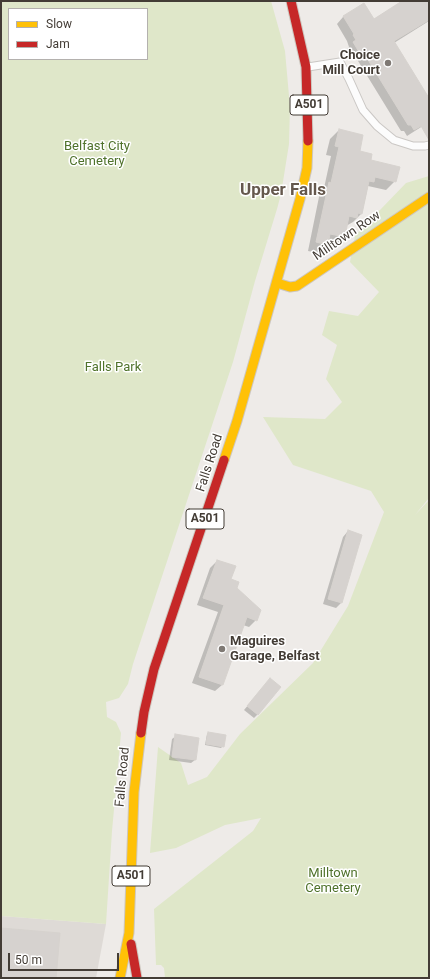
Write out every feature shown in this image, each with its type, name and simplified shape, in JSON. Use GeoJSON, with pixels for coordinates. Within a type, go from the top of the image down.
{"type":"FeatureCollection","features":[{"type":"Feature","properties":{"kind":"main road","name":"Falls Road"},"geometry":{"type":"LineString","coordinates":[[120,978],[129,934],[134,792],[144,712],[154,669],[235,428],[277,283],[307,168],[309,129],[306,67],[291,1]]}},
{"type":"Feature","properties":{"kind":"main road","name":"Milltown Row"},"geometry":{"type":"LineString","coordinates":[[277,283],[290,287],[297,286],[429,197]]}},
{"type":"Feature","properties":{"kind":"main road","name":"Falls Road"},"geometry":{"type":"LineString","coordinates":[[129,934],[137,978]]}},
{"type":"Feature","properties":{"kind":"lane"},"geometry":{"type":"LineString","coordinates":[[306,67],[340,62],[363,110],[377,126],[394,140],[413,146],[429,145]]}},
{"type":"Feature","properties":{"kind":"shaded area"},"geometry":{"type":"Polygon","coordinates":[[[1,916],[106,924],[96,978],[1,978],[1,916]]]}},
{"type":"Feature","properties":{"kind":"green space","name":"Falls Park"},"geometry":{"type":"Polygon","coordinates":[[[1,1],[271,1],[285,51],[290,107],[289,144],[281,194],[233,362],[133,664],[128,684],[119,698],[106,702],[107,717],[116,722],[121,733],[112,831],[106,924],[1,916],[1,1]]]}},
{"type":"Feature","properties":{"kind":"green space","name":"Milltown Cemetery"},"geometry":{"type":"Polygon","coordinates":[[[429,176],[429,498],[415,515],[429,500],[429,978],[165,978],[164,968],[161,965],[156,965],[154,909],[253,831],[261,818],[225,825],[176,848],[150,853],[158,747],[181,763],[188,785],[207,777],[240,734],[313,663],[348,606],[384,512],[371,491],[293,465],[263,417],[325,419],[342,402],[326,379],[337,345],[322,335],[329,311],[358,316],[379,292],[350,262],[355,236],[406,183],[429,176]]]}},
{"type":"Feature","properties":{"kind":"building","name":"Choice Mill Court"},"geometry":{"type":"Polygon","coordinates":[[[402,1],[429,1],[429,20],[394,41],[429,98],[429,140],[421,126],[414,130],[411,125],[408,125],[362,50],[359,52],[353,42],[356,40],[353,35],[354,34],[343,16],[364,3],[374,19],[402,1]]]}},
{"type":"Feature","properties":{"kind":"building"},"geometry":{"type":"Polygon","coordinates":[[[339,129],[363,135],[360,151],[372,154],[371,160],[400,167],[396,182],[375,177],[374,182],[369,181],[362,214],[358,213],[357,218],[349,216],[345,237],[330,234],[328,245],[316,242],[329,182],[331,183],[339,147],[335,146],[339,129]]]}},
{"type":"Feature","properties":{"kind":"building"},"geometry":{"type":"Polygon","coordinates":[[[348,530],[362,535],[342,603],[328,599],[348,530]]]}},
{"type":"Feature","properties":{"kind":"building","name":"Maguires Garage, Belfast"},"geometry":{"type":"Polygon","coordinates":[[[217,560],[236,566],[231,579],[239,582],[237,588],[261,610],[257,621],[247,617],[223,685],[199,677],[224,605],[203,598],[217,560]]]}},
{"type":"Feature","properties":{"kind":"building"},"geometry":{"type":"Polygon","coordinates":[[[270,678],[281,687],[258,715],[247,706],[270,678]]]}},
{"type":"Feature","properties":{"kind":"building"},"geometry":{"type":"Polygon","coordinates":[[[208,732],[226,735],[224,747],[206,744],[208,732]]]}},
{"type":"Feature","properties":{"kind":"building"},"geometry":{"type":"Polygon","coordinates":[[[175,734],[199,738],[196,760],[172,757],[175,734]]]}},
{"type":"Feature","properties":{"kind":"building"},"geometry":{"type":"Polygon","coordinates":[[[1,928],[60,933],[56,978],[1,978],[1,928]]]}},
{"type":"Feature","properties":{"kind":"traffic: slow"},"geometry":{"type":"LineString","coordinates":[[224,460],[237,421],[300,199],[307,168],[308,141]]}},
{"type":"Feature","properties":{"kind":"traffic: slow"},"geometry":{"type":"LineString","coordinates":[[277,283],[290,287],[297,286],[429,197]]}},
{"type":"Feature","properties":{"kind":"traffic: slow"},"geometry":{"type":"LineString","coordinates":[[120,978],[129,933],[134,792],[141,733]]}},
{"type":"Feature","properties":{"kind":"traffic: jam"},"geometry":{"type":"LineString","coordinates":[[291,1],[306,67],[308,141]]}},
{"type":"Feature","properties":{"kind":"traffic: jam"},"geometry":{"type":"LineString","coordinates":[[141,733],[144,712],[154,669],[224,460]]}},
{"type":"Feature","properties":{"kind":"traffic: jam"},"geometry":{"type":"LineString","coordinates":[[131,944],[137,978]]}},
{"type":"Feature","properties":{"kind":"place","name":"Choice Mill Court"},"geometry":{"type":"Point","coordinates":[388,63]}},
{"type":"Feature","properties":{"kind":"place","name":"Maguires Garage, Belfast"},"geometry":{"type":"Point","coordinates":[222,649]}},
{"type":"Feature","properties":{"kind":"district","name":"Upper Falls"},"geometry":{"type":"Point","coordinates":[283,191]}},
{"type":"Feature","properties":{"kind":"park label","name":"Belfast City Cemetery"},"geometry":{"type":"Point","coordinates":[97,154]}}]}
